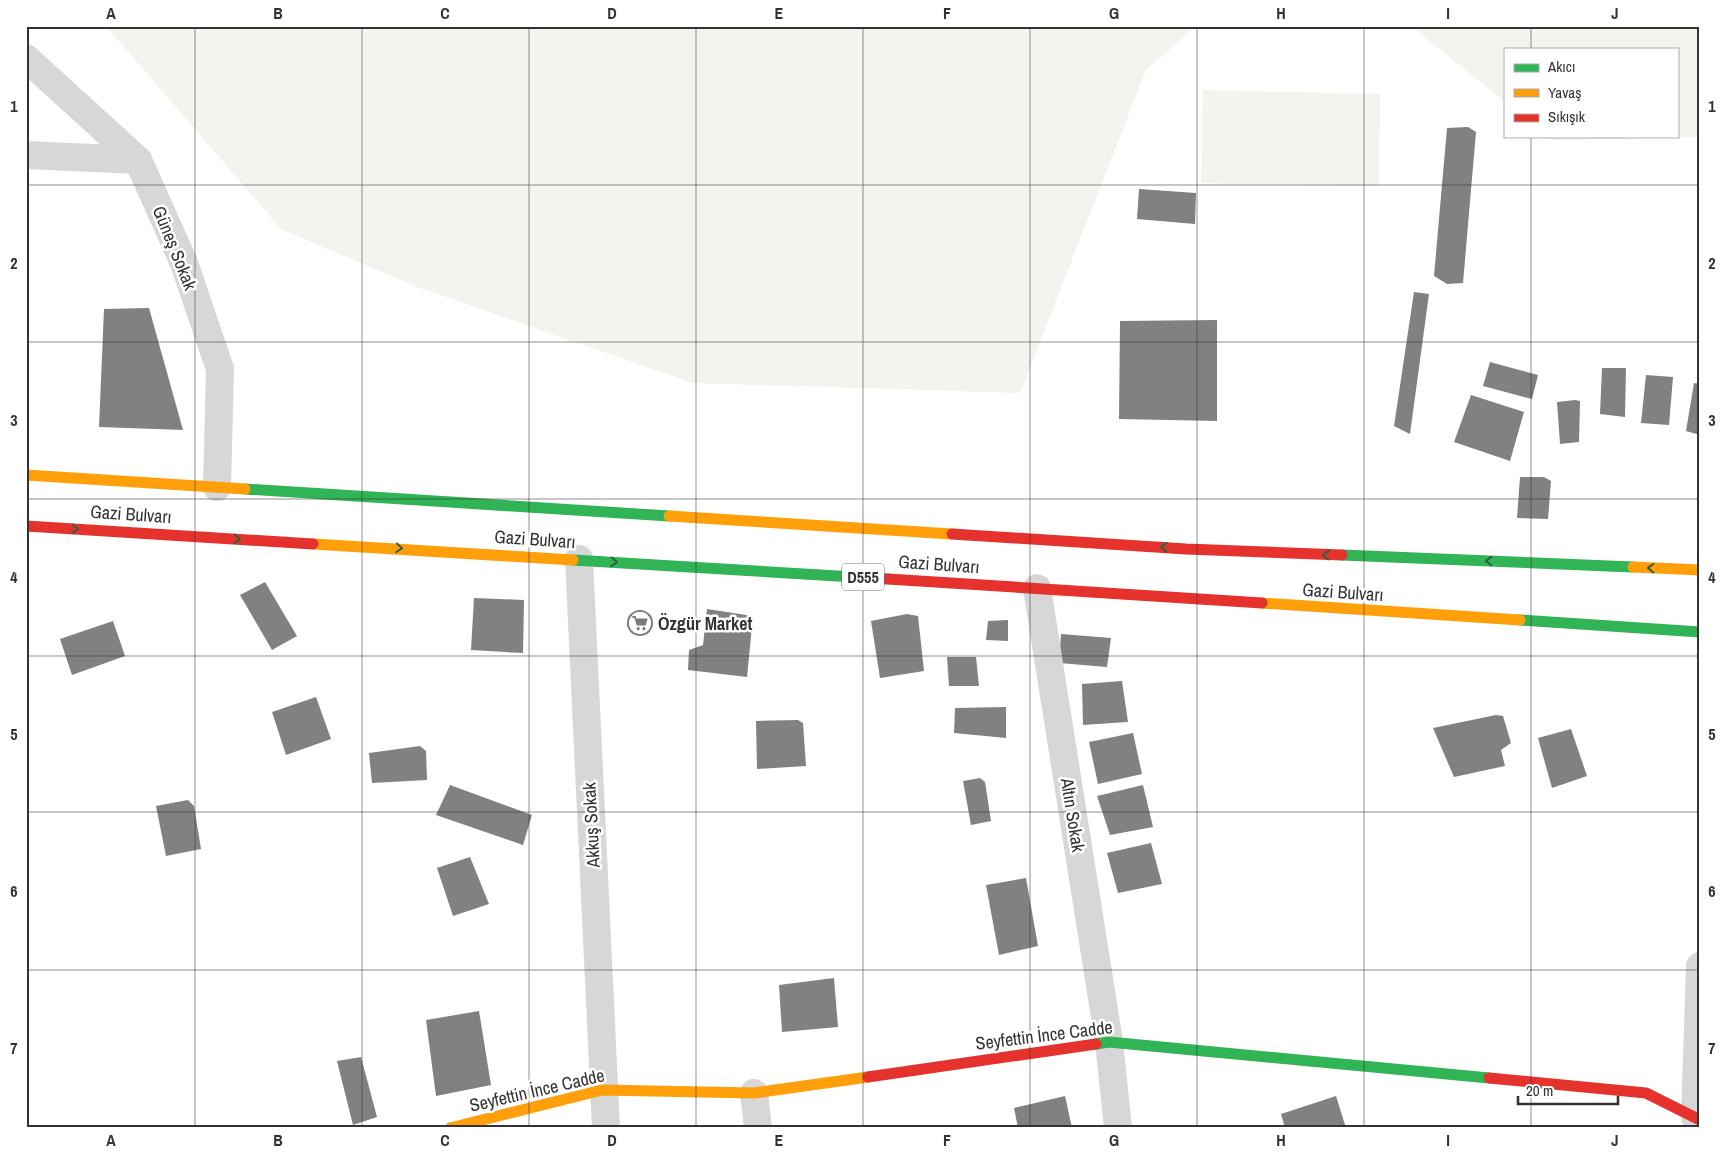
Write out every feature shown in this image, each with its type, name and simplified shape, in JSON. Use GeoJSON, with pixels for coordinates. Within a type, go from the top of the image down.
{"type":"FeatureCollection","features":[{"type":"Feature","properties":{"kind":"main road","name":"Gazi Bulvarı"},"geometry":{"type":"LineString","coordinates":[[26,475],[1186,549],[1700,570]]}},
{"type":"Feature","properties":{"kind":"main road","name":"Gazi Bulvarı"},"geometry":{"type":"LineString","coordinates":[[26,526],[1038,588],[1204,601],[1700,632]]}},
{"type":"Feature","properties":{"kind":"main road","name":"Seyfettin İnce Cadde"},"geometry":{"type":"LineString","coordinates":[[450,1128],[602,1090],[754,1093],[1109,1042],[1646,1093],[1697,1118]]}},
{"type":"Feature","properties":{"kind":"street","name":"Güneş Sokak"},"geometry":{"type":"LineString","coordinates":[[26,58],[138,160],[184,263],[220,369],[218,487]]}},
{"type":"Feature","properties":{"kind":"street"},"geometry":{"type":"LineString","coordinates":[[26,155],[138,160]]}},
{"type":"Feature","properties":{"kind":"street","name":"Akkuş Sokak"},"geometry":{"type":"LineString","coordinates":[[579,560],[602,1090],[606,1128]]}},
{"type":"Feature","properties":{"kind":"street","name":"Altın Sokak"},"geometry":{"type":"LineString","coordinates":[[1038,588],[1109,1042],[1118,1128]]}},
{"type":"Feature","properties":{"kind":"street"},"geometry":{"type":"LineString","coordinates":[[1697,1118],[1700,966]]}},
{"type":"Feature","properties":{"kind":"street"},"geometry":{"type":"LineString","coordinates":[[754,1093],[758,1128]]}},
{"type":"Feature","properties":{"kind":"shaded area"},"geometry":{"type":"Polygon","coordinates":[[[106,26],[1196,26],[1146,70],[1020,393],[693,383],[417,287],[281,229],[106,26]]]}},
{"type":"Feature","properties":{"kind":"shaded area"},"geometry":{"type":"Polygon","coordinates":[[[1388,26],[1700,26],[1700,137],[1678,137],[1678,48],[1504,48],[1504,101],[1416,30],[1388,26]]]}},
{"type":"Feature","properties":{"kind":"shaded area"},"geometry":{"type":"Polygon","coordinates":[[[1203,90],[1380,94],[1379,186],[1201,183],[1203,90]]]}},
{"type":"Feature","properties":{"kind":"shaded area"},"geometry":{"type":"Polygon","coordinates":[[[1550,138],[1651,138],[1552,140],[1550,138]]]}},
{"type":"Feature","properties":{"kind":"building"},"geometry":{"type":"Polygon","coordinates":[[[1468,127],[1476,132],[1463,283],[1447,284],[1434,276],[1447,128],[1468,127]]]}},
{"type":"Feature","properties":{"kind":"building"},"geometry":{"type":"Polygon","coordinates":[[[1139,189],[1196,193],[1195,224],[1137,219],[1139,189]]]}},
{"type":"Feature","properties":{"kind":"building"},"geometry":{"type":"Polygon","coordinates":[[[1414,292],[1429,294],[1410,434],[1394,426],[1414,292]]]}},
{"type":"Feature","properties":{"kind":"building"},"geometry":{"type":"Polygon","coordinates":[[[149,308],[183,430],[99,427],[104,309],[149,308]]]}},
{"type":"Feature","properties":{"kind":"building"},"geometry":{"type":"Polygon","coordinates":[[[1217,320],[1217,421],[1119,419],[1120,321],[1217,320]]]}},
{"type":"Feature","properties":{"kind":"building"},"geometry":{"type":"Polygon","coordinates":[[[1490,362],[1538,375],[1532,399],[1483,386],[1490,362]]]}},
{"type":"Feature","properties":{"kind":"building"},"geometry":{"type":"Polygon","coordinates":[[[1602,368],[1626,368],[1625,417],[1600,414],[1602,368]]]}},
{"type":"Feature","properties":{"kind":"building"},"geometry":{"type":"Polygon","coordinates":[[[1646,375],[1673,377],[1669,425],[1641,423],[1646,375]]]}},
{"type":"Feature","properties":{"kind":"building"},"geometry":{"type":"Polygon","coordinates":[[[1694,383],[1700,384],[1700,435],[1686,431],[1694,383]]]}},
{"type":"Feature","properties":{"kind":"building"},"geometry":{"type":"Polygon","coordinates":[[[1471,395],[1524,412],[1510,461],[1454,442],[1471,395]]]}},
{"type":"Feature","properties":{"kind":"building"},"geometry":{"type":"Polygon","coordinates":[[[1580,401],[1579,442],[1560,444],[1557,402],[1580,401]]]}},
{"type":"Feature","properties":{"kind":"building"},"geometry":{"type":"Polygon","coordinates":[[[1520,477],[1544,477],[1551,481],[1548,519],[1517,518],[1520,477]]]}},
{"type":"Feature","properties":{"kind":"building"},"geometry":{"type":"Polygon","coordinates":[[[265,582],[297,636],[272,650],[240,595],[265,582]]]}},
{"type":"Feature","properties":{"kind":"building"},"geometry":{"type":"Polygon","coordinates":[[[474,598],[524,600],[523,653],[471,650],[474,598]]]}},
{"type":"Feature","properties":{"kind":"building"},"geometry":{"type":"Polygon","coordinates":[[[707,609],[753,616],[747,677],[688,670],[689,650],[703,645],[707,609]]]}},
{"type":"Feature","properties":{"kind":"building"},"geometry":{"type":"Polygon","coordinates":[[[907,614],[918,616],[924,671],[880,678],[871,621],[907,614]]]}},
{"type":"Feature","properties":{"kind":"building"},"geometry":{"type":"Polygon","coordinates":[[[1008,620],[1008,641],[986,640],[988,621],[1008,620]]]}},
{"type":"Feature","properties":{"kind":"building"},"geometry":{"type":"Polygon","coordinates":[[[113,621],[125,656],[72,675],[60,639],[113,621]]]}},
{"type":"Feature","properties":{"kind":"building"},"geometry":{"type":"Polygon","coordinates":[[[1061,634],[1111,638],[1107,667],[1059,663],[1061,634]]]}},
{"type":"Feature","properties":{"kind":"building"},"geometry":{"type":"Polygon","coordinates":[[[947,657],[976,657],[979,686],[949,686],[947,657]]]}},
{"type":"Feature","properties":{"kind":"building"},"geometry":{"type":"Polygon","coordinates":[[[1122,681],[1128,722],[1083,725],[1082,684],[1122,681]]]}},
{"type":"Feature","properties":{"kind":"building"},"geometry":{"type":"Polygon","coordinates":[[[316,697],[331,739],[286,755],[272,712],[316,697]]]}},
{"type":"Feature","properties":{"kind":"building"},"geometry":{"type":"Polygon","coordinates":[[[1006,707],[1006,738],[954,733],[955,708],[1006,707]]]}},
{"type":"Feature","properties":{"kind":"building"},"geometry":{"type":"Polygon","coordinates":[[[1496,715],[1503,716],[1511,743],[1501,750],[1505,766],[1454,777],[1433,728],[1496,715]]]}},
{"type":"Feature","properties":{"kind":"building"},"geometry":{"type":"Polygon","coordinates":[[[798,720],[803,723],[806,766],[757,769],[756,721],[798,720]]]}},
{"type":"Feature","properties":{"kind":"building"},"geometry":{"type":"Polygon","coordinates":[[[1571,729],[1587,776],[1552,788],[1538,738],[1571,729]]]}},
{"type":"Feature","properties":{"kind":"building"},"geometry":{"type":"Polygon","coordinates":[[[1133,733],[1142,774],[1098,784],[1089,742],[1133,733]]]}},
{"type":"Feature","properties":{"kind":"building"},"geometry":{"type":"Polygon","coordinates":[[[420,746],[426,751],[427,780],[372,783],[369,753],[420,746]]]}},
{"type":"Feature","properties":{"kind":"building"},"geometry":{"type":"Polygon","coordinates":[[[980,778],[985,782],[991,821],[971,825],[963,781],[980,778]]]}},
{"type":"Feature","properties":{"kind":"building"},"geometry":{"type":"Polygon","coordinates":[[[450,785],[532,815],[523,845],[436,815],[450,785]]]}},
{"type":"Feature","properties":{"kind":"building"},"geometry":{"type":"Polygon","coordinates":[[[1143,785],[1153,827],[1110,835],[1097,796],[1143,785]]]}},
{"type":"Feature","properties":{"kind":"building"},"geometry":{"type":"Polygon","coordinates":[[[188,800],[194,806],[201,849],[166,856],[156,806],[188,800]]]}},
{"type":"Feature","properties":{"kind":"building"},"geometry":{"type":"Polygon","coordinates":[[[1151,843],[1162,884],[1118,893],[1107,853],[1151,843]]]}},
{"type":"Feature","properties":{"kind":"building"},"geometry":{"type":"Polygon","coordinates":[[[470,857],[489,904],[453,916],[437,868],[470,857]]]}},
{"type":"Feature","properties":{"kind":"building"},"geometry":{"type":"Polygon","coordinates":[[[1026,878],[1038,946],[999,955],[986,885],[1026,878]]]}},
{"type":"Feature","properties":{"kind":"building"},"geometry":{"type":"Polygon","coordinates":[[[834,978],[838,1027],[782,1032],[779,985],[834,978]]]}},
{"type":"Feature","properties":{"kind":"building"},"geometry":{"type":"Polygon","coordinates":[[[479,1011],[491,1085],[436,1096],[426,1020],[479,1011]]]}},
{"type":"Feature","properties":{"kind":"building"},"geometry":{"type":"Polygon","coordinates":[[[361,1057],[377,1117],[353,1125],[337,1061],[361,1057]]]}},
{"type":"Feature","properties":{"kind":"building"},"geometry":{"type":"Polygon","coordinates":[[[1065,1096],[1072,1128],[1018,1128],[1014,1108],[1065,1096]]]}},
{"type":"Feature","properties":{"kind":"building"},"geometry":{"type":"Polygon","coordinates":[[[1336,1096],[1346,1128],[1285,1128],[1281,1114],[1336,1096]]]}},
{"type":"Feature","properties":{"kind":"traffic: fast"},"geometry":{"type":"LineString","coordinates":[[245,489],[669,516]]}},
{"type":"Feature","properties":{"kind":"traffic: fast"},"geometry":{"type":"LineString","coordinates":[[1342,555],[1633,567]]}},
{"type":"Feature","properties":{"kind":"traffic: fast"},"geometry":{"type":"LineString","coordinates":[[573,560],[888,579]]}},
{"type":"Feature","properties":{"kind":"traffic: fast"},"geometry":{"type":"LineString","coordinates":[[1520,620],[1700,632]]}},
{"type":"Feature","properties":{"kind":"traffic: fast"},"geometry":{"type":"LineString","coordinates":[[1096,1044],[1109,1042],[1489,1078]]}},
{"type":"Feature","properties":{"kind":"traffic: slow"},"geometry":{"type":"LineString","coordinates":[[26,475],[245,489]]}},
{"type":"Feature","properties":{"kind":"traffic: slow"},"geometry":{"type":"LineString","coordinates":[[669,516],[952,534]]}},
{"type":"Feature","properties":{"kind":"traffic: slow"},"geometry":{"type":"LineString","coordinates":[[313,544],[573,560]]}},
{"type":"Feature","properties":{"kind":"traffic: slow"},"geometry":{"type":"LineString","coordinates":[[1633,567],[1700,570]]}},
{"type":"Feature","properties":{"kind":"traffic: slow"},"geometry":{"type":"LineString","coordinates":[[1262,603],[1520,620]]}},
{"type":"Feature","properties":{"kind":"traffic: slow"},"geometry":{"type":"LineString","coordinates":[[450,1128],[602,1090],[754,1093],[868,1077]]}},
{"type":"Feature","properties":{"kind":"traffic: jam"},"geometry":{"type":"LineString","coordinates":[[26,526],[313,544]]}},
{"type":"Feature","properties":{"kind":"traffic: jam"},"geometry":{"type":"LineString","coordinates":[[952,534],[1186,549],[1342,555]]}},
{"type":"Feature","properties":{"kind":"traffic: jam"},"geometry":{"type":"LineString","coordinates":[[888,579],[1262,603]]}},
{"type":"Feature","properties":{"kind":"traffic: jam"},"geometry":{"type":"LineString","coordinates":[[868,1077],[1096,1044]]}},
{"type":"Feature","properties":{"kind":"traffic: jam"},"geometry":{"type":"LineString","coordinates":[[1489,1078],[1646,1093],[1700,1120]]}},
{"type":"Feature","properties":{"kind":"place","name":"Özgür Market"},"geometry":{"type":"Point","coordinates":[640,623]}}]}
